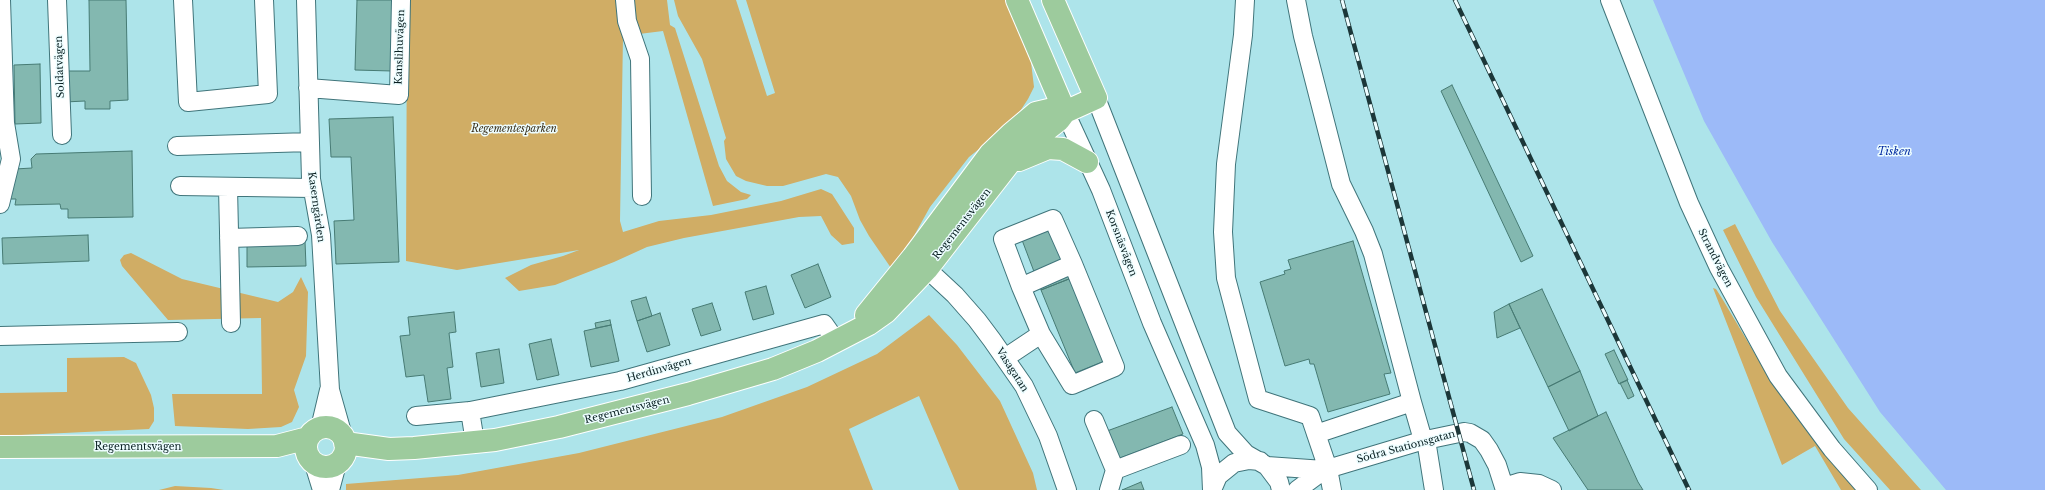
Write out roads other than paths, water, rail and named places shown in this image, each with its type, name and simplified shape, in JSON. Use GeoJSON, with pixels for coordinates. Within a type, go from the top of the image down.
{"type":"FeatureCollection","features":[{"type":"Feature","properties":{"kind":"main road","name":"Korsnäsvägen"},"geometry":{"type":"LineString","coordinates":[[1017,0],[1065,112]]}},
{"type":"Feature","properties":{"kind":"main road"},"geometry":{"type":"LineString","coordinates":[[1036,113],[1053,109],[1065,112],[1096,98],[1053,0]]}},
{"type":"Feature","properties":{"kind":"main road"},"geometry":{"type":"LineString","coordinates":[[1036,113],[1046,91],[1045,67]]}},
{"type":"Feature","properties":{"kind":"main road","name":"Regementsvägen"},"geometry":{"type":"LineString","coordinates":[[920,263],[1011,163],[1018,152],[1059,120],[1065,112]]}},
{"type":"Feature","properties":{"kind":"main road","name":"Regementsvägen"},"geometry":{"type":"LineString","coordinates":[[342,451],[475,442],[559,428],[688,394],[773,368],[817,351],[869,324],[886,312],[920,263],[990,154],[1036,113]]}},
{"type":"Feature","properties":{"kind":"main road"},"geometry":{"type":"LineString","coordinates":[[1011,163],[1048,148],[1063,149],[1087,162]]}},
{"type":"Feature","properties":{"kind":"main road"},"geometry":{"type":"LineString","coordinates":[[328,428],[337,430],[342,451],[326,468],[312,462],[306,449],[314,433],[328,428]]}},
{"type":"Feature","properties":{"kind":"main road","name":"Regementsvägen"},"geometry":{"type":"LineString","coordinates":[[0,447],[277,446],[314,433]]}},
{"type":"Feature","properties":{"kind":"main road","name":"Regementsvägen"},"geometry":{"type":"LineString","coordinates":[[277,446],[312,462]]}},
{"type":"Feature","properties":{"kind":"street"},"geometry":{"type":"LineString","coordinates":[[0,204],[11,159],[5,123],[1,0]]}},
{"type":"Feature","properties":{"kind":"street","name":"Soldatvägen"},"geometry":{"type":"LineString","coordinates":[[58,0],[62,135]]}},
{"type":"Feature","properties":{"kind":"street"},"geometry":{"type":"LineString","coordinates":[[183,0],[188,102],[268,94],[264,0]]}},
{"type":"Feature","properties":{"kind":"street","name":"Kaserngården"},"geometry":{"type":"LineString","coordinates":[[306,0],[312,188],[321,235],[330,390],[342,451]]}},
{"type":"Feature","properties":{"kind":"street","name":"Kanslihuvägen"},"geometry":{"type":"LineString","coordinates":[[308,88],[399,94],[401,0]]}},
{"type":"Feature","properties":{"kind":"street"},"geometry":{"type":"LineString","coordinates":[[626,0],[626,21],[640,59],[642,196]]}},
{"type":"Feature","properties":{"kind":"street"},"geometry":{"type":"LineString","coordinates":[[1245,0],[1243,35],[1226,164],[1223,232],[1226,278],[1258,399],[1310,416],[1332,490]]}},
{"type":"Feature","properties":{"kind":"street"},"geometry":{"type":"LineString","coordinates":[[1296,0],[1303,36],[1341,184],[1364,231],[1373,254],[1412,402],[1424,440],[1434,490]]}},
{"type":"Feature","properties":{"kind":"street","name":"Strandvägen"},"geometry":{"type":"LineString","coordinates":[[1610,0],[1689,203],[1719,268],[1778,376],[1832,449],[1868,490]]}},
{"type":"Feature","properties":{"kind":"street"},"geometry":{"type":"LineString","coordinates":[[1096,98],[1227,432],[1246,454],[1264,463],[1279,482],[1281,490]]}},
{"type":"Feature","properties":{"kind":"street","name":"Korsnäsvägen"},"geometry":{"type":"LineString","coordinates":[[1065,112],[1101,190],[1152,323],[1205,445],[1211,467],[1212,490]]}},
{"type":"Feature","properties":{"kind":"street"},"geometry":{"type":"LineString","coordinates":[[177,146],[310,142]]}},
{"type":"Feature","properties":{"kind":"street"},"geometry":{"type":"LineString","coordinates":[[180,186],[312,188]]}},
{"type":"Feature","properties":{"kind":"street"},"geometry":{"type":"LineString","coordinates":[[228,187],[231,323]]}},
{"type":"Feature","properties":{"kind":"street"},"geometry":{"type":"LineString","coordinates":[[1053,220],[1073,264],[1115,367],[1072,385],[1041,334],[1003,239],[1053,220]]}},
{"type":"Feature","properties":{"kind":"street"},"geometry":{"type":"LineString","coordinates":[[229,238],[298,236]]}},
{"type":"Feature","properties":{"kind":"street","name":"Vasagatan"},"geometry":{"type":"LineString","coordinates":[[920,263],[964,305],[992,340],[1024,386],[1037,411],[1067,490]]}},
{"type":"Feature","properties":{"kind":"street"},"geometry":{"type":"LineString","coordinates":[[1021,287],[1073,264]]}},
{"type":"Feature","properties":{"kind":"street","name":"Herdinvägen"},"geometry":{"type":"LineString","coordinates":[[416,416],[470,411],[620,381],[824,324],[836,341]]}},
{"type":"Feature","properties":{"kind":"street"},"geometry":{"type":"LineString","coordinates":[[0,336],[178,332]]}},
{"type":"Feature","properties":{"kind":"street"},"geometry":{"type":"LineString","coordinates":[[1005,358],[1041,334]]}},
{"type":"Feature","properties":{"kind":"street","name":"Kaserngården"},"geometry":{"type":"LineString","coordinates":[[314,433],[330,390]]}},
{"type":"Feature","properties":{"kind":"street"},"geometry":{"type":"LineString","coordinates":[[1316,434],[1412,402]]}},
{"type":"Feature","properties":{"kind":"street"},"geometry":{"type":"LineString","coordinates":[[470,411],[475,442]]}},
{"type":"Feature","properties":{"kind":"street"},"geometry":{"type":"LineString","coordinates":[[1094,420],[1115,470],[1108,490]]}},
{"type":"Feature","properties":{"kind":"street","name":"Södra Stationsgatan"},"geometry":{"type":"LineString","coordinates":[[1297,490],[1326,469],[1424,440],[1460,432],[1470,433],[1482,440],[1497,465],[1504,488]]}},
{"type":"Feature","properties":{"kind":"street"},"geometry":{"type":"LineString","coordinates":[[1115,470],[1181,444]]}},
{"type":"Feature","properties":{"kind":"street"},"geometry":{"type":"LineString","coordinates":[[330,490],[342,451]]}},
{"type":"Feature","properties":{"kind":"street","name":"Södra Stationsgatan"},"geometry":{"type":"LineString","coordinates":[[1212,490],[1218,476],[1234,463],[1248,460],[1326,469]]}},
{"type":"Feature","properties":{"kind":"street"},"geometry":{"type":"LineString","coordinates":[[312,462],[322,490]]}},
{"type":"Feature","properties":{"kind":"street"},"geometry":{"type":"LineString","coordinates":[[1504,488],[1520,482],[1539,484],[1552,490]]}},
{"type":"Feature","properties":{"kind":"water","name":"Tisken"},"geometry":{"type":"Polygon","coordinates":[[[1653,0],[2045,0],[2045,490],[1946,490],[1880,412],[1772,242],[1704,121],[1653,0]]]}},
{"type":"Feature","properties":{"kind":"railway"},"geometry":{"type":"LineString","coordinates":[[1342,0],[1474,490]]}},
{"type":"Feature","properties":{"kind":"railway"},"geometry":{"type":"LineString","coordinates":[[1455,0],[1689,490]]}},
{"type":"Feature","properties":{"kind":"park label","name":"Regementesparken"},"geometry":{"type":"Point","coordinates":[514,129]}}]}
